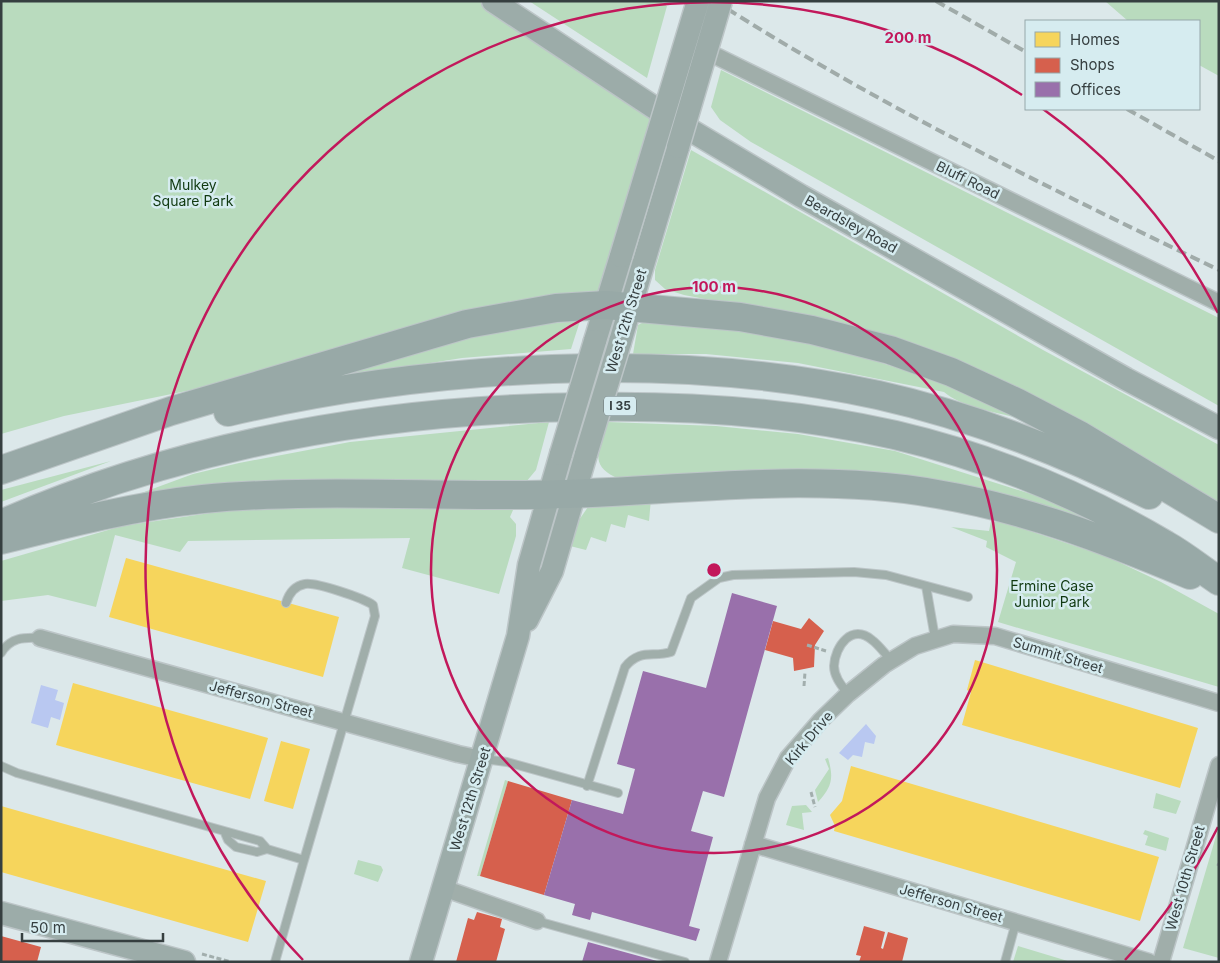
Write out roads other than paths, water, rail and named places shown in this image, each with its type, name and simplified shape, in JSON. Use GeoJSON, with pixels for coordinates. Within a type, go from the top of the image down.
{"type":"FeatureCollection","features":[{"type":"Feature","properties":{"kind":"highway"},"geometry":{"type":"LineString","coordinates":[[1,470],[171,411],[467,324],[556,308],[618,306],[740,317],[812,330],[890,350],[951,372],[1016,402],[1081,436],[1219,520]]}},
{"type":"Feature","properties":{"kind":"highway"},"geometry":{"type":"LineString","coordinates":[[1,470],[186,422],[321,394],[465,375],[538,371],[660,370],[798,381],[879,395],[951,415],[1050,450],[1219,530]]}},
{"type":"Feature","properties":{"kind":"highway","name":"I 35"},"geometry":{"type":"LineString","coordinates":[[1,524],[74,494],[153,468],[247,444],[337,426],[425,414],[492,410],[618,406],[700,408],[799,418],[847,426],[896,435],[970,457],[1042,483],[1106,512],[1169,546],[1219,581]]}},
{"type":"Feature","properties":{"kind":"highway"},"geometry":{"type":"LineString","coordinates":[[1,540],[146,507],[206,499],[328,495],[548,494],[729,485],[818,484],[934,493],[1044,518],[1093,535],[1219,588]]}},
{"type":"Feature","properties":{"kind":"main road","name":"Beardsley Road"},"geometry":{"type":"LineString","coordinates":[[494,1],[675,121],[801,196],[1118,375],[1219,428]]}},
{"type":"Feature","properties":{"kind":"main road","name":"West 12th Street"},"geometry":{"type":"LineString","coordinates":[[518,636],[552,571],[620,342],[618,306],[621,256],[698,1]]}},
{"type":"Feature","properties":{"kind":"main road","name":"West 12th Street"},"geometry":{"type":"LineString","coordinates":[[421,962],[518,636],[529,565],[548,494],[595,341],[643,264],[721,1]]}},
{"type":"Feature","properties":{"kind":"main road"},"geometry":{"type":"LineString","coordinates":[[1,913],[184,962]]}},
{"type":"Feature","properties":{"kind":"street"},"geometry":{"type":"LineString","coordinates":[[675,121],[711,1]]}},
{"type":"Feature","properties":{"kind":"street","name":"Bluff Road"},"geometry":{"type":"LineString","coordinates":[[718,57],[1219,303]]}},
{"type":"Feature","properties":{"kind":"street","name":"Summit Street"},"geometry":{"type":"LineString","coordinates":[[894,658],[935,638],[952,634],[995,636],[1219,703]]}},
{"type":"Feature","properties":{"kind":"street","name":"Jefferson Street"},"geometry":{"type":"LineString","coordinates":[[40,638],[458,754],[482,759]]}},
{"type":"Feature","properties":{"kind":"street","name":"Kirk Drive"},"geometry":{"type":"LineString","coordinates":[[718,962],[767,798],[788,758],[821,720],[848,694],[894,658]]}},
{"type":"Feature","properties":{"kind":"street","name":"West 10th Street"},"geometry":{"type":"LineString","coordinates":[[1161,962],[1219,765]]}},
{"type":"Feature","properties":{"kind":"street","name":"Jefferson Street"},"geometry":{"type":"LineString","coordinates":[[753,844],[1149,962]]}},
{"type":"Feature","properties":{"kind":"street"},"geometry":{"type":"LineString","coordinates":[[443,888],[537,921]]}},
{"type":"Feature","properties":{"kind":"lane"},"geometry":{"type":"LineString","coordinates":[[587,786],[625,667],[636,657],[652,653],[672,652],[690,598],[719,578],[733,575],[854,572],[886,575],[968,597]]}},
{"type":"Feature","properties":{"kind":"lane"},"geometry":{"type":"LineString","coordinates":[[275,962],[375,616],[373,604],[363,598],[306,584],[294,588],[286,602]]}},
{"type":"Feature","properties":{"kind":"lane"},"geometry":{"type":"LineString","coordinates":[[926,586],[935,638]]}},
{"type":"Feature","properties":{"kind":"lane"},"geometry":{"type":"LineString","coordinates":[[848,694],[836,676],[834,665],[845,638],[859,634],[872,640],[894,658]]}},
{"type":"Feature","properties":{"kind":"lane"},"geometry":{"type":"LineString","coordinates":[[1,653],[6,644],[22,637],[40,638]]}},
{"type":"Feature","properties":{"kind":"lane"},"geometry":{"type":"LineString","coordinates":[[482,759],[506,762],[587,786],[618,793]]}},
{"type":"Feature","properties":{"kind":"lane"},"geometry":{"type":"LineString","coordinates":[[1,766],[17,773],[225,833],[260,841],[267,849],[304,860]]}},
{"type":"Feature","properties":{"kind":"lane"},"geometry":{"type":"LineString","coordinates":[[225,833],[228,840],[236,846],[257,852],[267,849]]}},
{"type":"Feature","properties":{"kind":"lane"},"geometry":{"type":"LineString","coordinates":[[537,921],[685,962]]}},
{"type":"Feature","properties":{"kind":"lane"},"geometry":{"type":"LineString","coordinates":[[1005,962],[1016,922]]}},
{"type":"Feature","properties":{"kind":"water"},"geometry":{"type":"Polygon","coordinates":[[[41,685],[58,690],[55,700],[64,703],[60,720],[51,717],[48,728],[31,723],[41,685]]]}},
{"type":"Feature","properties":{"kind":"water"},"geometry":{"type":"Polygon","coordinates":[[[866,724],[876,736],[874,744],[865,742],[862,757],[853,755],[848,760],[839,753],[866,724]]]}},
{"type":"Feature","properties":{"kind":"railway"},"geometry":{"type":"LineString","coordinates":[[715,1],[837,75],[963,143],[1026,176],[1219,270]]}},
{"type":"Feature","properties":{"kind":"railway"},"geometry":{"type":"LineString","coordinates":[[936,1],[1025,51]]}},
{"type":"Feature","properties":{"kind":"railway"},"geometry":{"type":"LineString","coordinates":[[1129,110],[1219,161]]}},
{"type":"Feature","properties":{"kind":"park label","name":"Mulkey Square Park"},"geometry":{"type":"Point","coordinates":[193,194]}},
{"type":"Feature","properties":{"kind":"park label","name":"Ermine Case Junior Park"},"geometry":{"type":"Point","coordinates":[1052,594]}}]}
